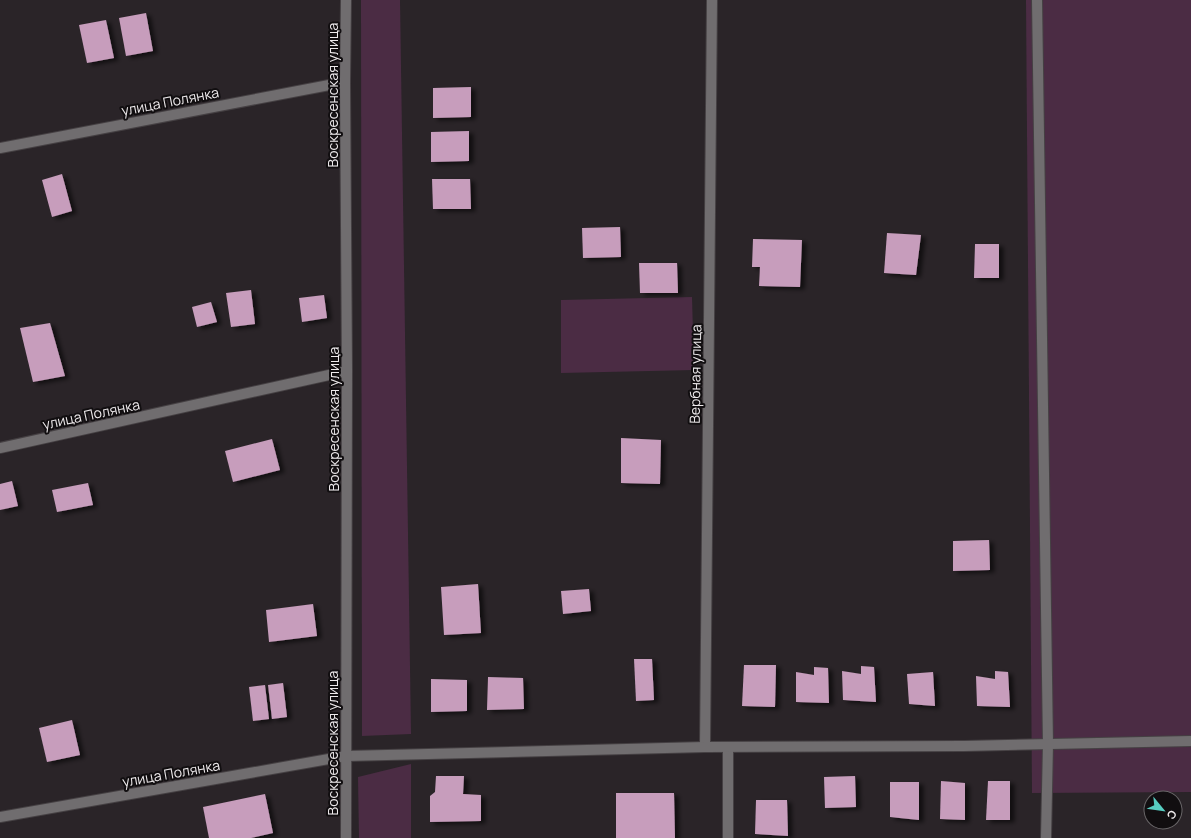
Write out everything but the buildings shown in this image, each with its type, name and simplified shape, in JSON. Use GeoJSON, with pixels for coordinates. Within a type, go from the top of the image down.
{"type":"FeatureCollection","features":[{"type":"Feature","properties":{"kind":"street","name":"Воскресенская улица"},"geometry":{"type":"LineString","coordinates":[[346,0],[346,838]]}},
{"type":"Feature","properties":{"kind":"street","name":"Вербная улица"},"geometry":{"type":"LineString","coordinates":[[705,747],[712,0]]}},
{"type":"Feature","properties":{"kind":"street"},"geometry":{"type":"LineString","coordinates":[[1037,0],[1048,744],[1046,838]]}},
{"type":"Feature","properties":{"kind":"street","name":"улица Полянка"},"geometry":{"type":"LineString","coordinates":[[0,148],[345,82]]}},
{"type":"Feature","properties":{"kind":"street","name":"улица Полянка"},"geometry":{"type":"LineString","coordinates":[[0,448],[347,371]]}},
{"type":"Feature","properties":{"kind":"street","name":"улица Полянка"},"geometry":{"type":"LineString","coordinates":[[0,817],[346,756],[705,747],[1048,744],[1191,741]]}},
{"type":"Feature","properties":{"kind":"street"},"geometry":{"type":"LineString","coordinates":[[728,747],[728,838]]}},
{"type":"Feature","properties":{"kind":"shaded area"},"geometry":{"type":"Polygon","coordinates":[[[361,0],[400,0],[411,734],[362,736],[361,0]]]}},
{"type":"Feature","properties":{"kind":"shaded area"},"geometry":{"type":"Polygon","coordinates":[[[1026,0],[1191,0],[1191,792],[1183,792],[1183,790],[1143,790],[1143,792],[1032,793],[1026,0]]]}},
{"type":"Feature","properties":{"kind":"shaded area"},"geometry":{"type":"Polygon","coordinates":[[[692,297],[694,370],[561,373],[561,300],[692,297]]]}},
{"type":"Feature","properties":{"kind":"shaded area"},"geometry":{"type":"Polygon","coordinates":[[[411,764],[411,838],[359,838],[358,777],[411,764]]]}}]}
